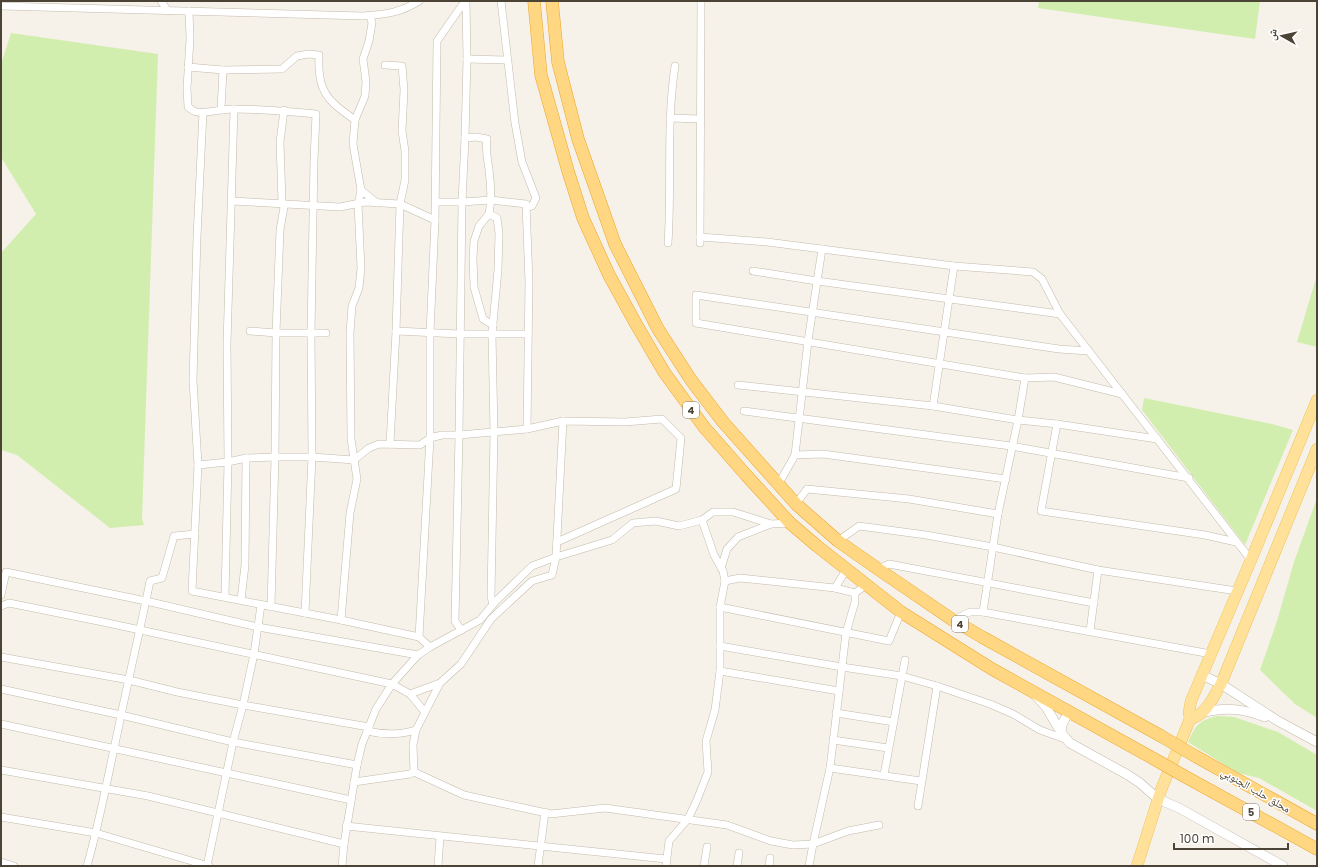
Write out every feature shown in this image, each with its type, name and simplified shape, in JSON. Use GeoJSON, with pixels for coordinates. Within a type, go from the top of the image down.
{"type":"FeatureCollection","features":[{"type":"Feature","properties":{"kind":"highway","name":"4"},"geometry":{"type":"LineString","coordinates":[[534,1],[541,75],[583,218],[609,275],[636,324],[664,372],[704,427],[790,523],[846,570],[901,612],[992,669],[1156,760]]}},
{"type":"Feature","properties":{"kind":"highway","name":"4"},"geometry":{"type":"LineString","coordinates":[[552,1],[558,62],[578,139],[614,244],[658,329],[691,380],[723,422],[796,504],[838,541],[953,620],[1161,736]]}},
{"type":"Feature","properties":{"kind":"highway","name":"محلق حلب الجنوبي"},"geometry":{"type":"LineString","coordinates":[[1161,736],[1317,824]]}},
{"type":"Feature","properties":{"kind":"highway","name":"محلق حلب الجنوبي"},"geometry":{"type":"LineString","coordinates":[[1156,760],[1317,849]]}},
{"type":"Feature","properties":{"kind":"main road"},"geometry":{"type":"LineString","coordinates":[[1137,866],[1158,799],[1190,719],[1190,705],[1317,400]]}},
{"type":"Feature","properties":{"kind":"main road"},"geometry":{"type":"LineString","coordinates":[[1190,719],[1204,712],[1221,684],[1317,449]]}},
{"type":"Feature","properties":{"kind":"street"},"geometry":{"type":"LineString","coordinates":[[162,1],[168,11]]}},
{"type":"Feature","properties":{"kind":"street"},"geometry":{"type":"LineString","coordinates":[[1,6],[29,4],[168,11],[370,16],[389,14],[419,1]]}},
{"type":"Feature","properties":{"kind":"street"},"geometry":{"type":"LineString","coordinates":[[461,630],[455,621],[459,435],[459,334],[467,59],[466,1]]}},
{"type":"Feature","properties":{"kind":"street"},"geometry":{"type":"LineString","coordinates":[[419,637],[430,438],[430,333],[436,220],[437,41],[466,1]]}},
{"type":"Feature","properties":{"kind":"street"},"geometry":{"type":"LineString","coordinates":[[501,1],[506,60],[515,123],[522,162],[536,198],[532,206],[527,207]]}},
{"type":"Feature","properties":{"kind":"street"},"geometry":{"type":"LineString","coordinates":[[701,1],[700,240],[767,242],[954,266],[1033,272],[1042,280],[1060,314],[1189,478],[1251,560]]}},
{"type":"Feature","properties":{"kind":"street"},"geometry":{"type":"LineString","coordinates":[[189,11],[190,39],[187,88],[188,107],[196,112],[234,109],[284,110],[316,114],[311,333],[312,457],[305,613]]}},
{"type":"Feature","properties":{"kind":"street"},"geometry":{"type":"LineString","coordinates":[[341,620],[350,513],[357,478],[351,439],[350,333],[352,306],[359,288],[361,268],[358,204],[361,190],[353,144],[355,120],[365,96],[366,82],[363,59],[369,41],[372,23],[370,16]]}},
{"type":"Feature","properties":{"kind":"street"},"geometry":{"type":"LineString","coordinates":[[188,67],[223,70],[282,69],[296,56],[308,54],[319,55],[318,67],[322,89],[333,104],[355,120]]}},
{"type":"Feature","properties":{"kind":"street"},"geometry":{"type":"LineString","coordinates":[[467,59],[506,60]]}},
{"type":"Feature","properties":{"kind":"street"},"geometry":{"type":"LineString","coordinates":[[385,65],[402,66],[404,90],[402,130],[405,151],[405,180],[400,204],[396,331],[390,444]]}},
{"type":"Feature","properties":{"kind":"street"},"geometry":{"type":"LineString","coordinates":[[668,243],[671,148],[670,118],[675,66]]}},
{"type":"Feature","properties":{"kind":"street"},"geometry":{"type":"LineString","coordinates":[[221,109],[223,70]]}},
{"type":"Feature","properties":{"kind":"street"},"geometry":{"type":"LineString","coordinates":[[225,597],[228,462],[227,344],[234,109]]}},
{"type":"Feature","properties":{"kind":"street"},"geometry":{"type":"LineString","coordinates":[[271,607],[275,457],[276,333],[280,230],[284,207],[282,203],[280,142],[284,110]]}},
{"type":"Feature","properties":{"kind":"street"},"geometry":{"type":"LineString","coordinates":[[203,112],[197,238],[193,380],[198,465],[192,591],[419,637],[430,647]]}},
{"type":"Feature","properties":{"kind":"street"},"geometry":{"type":"LineString","coordinates":[[670,118],[700,119]]}},
{"type":"Feature","properties":{"kind":"street"},"geometry":{"type":"LineString","coordinates":[[465,138],[476,137],[487,139],[486,147],[491,200],[489,214],[479,226],[474,241],[474,287],[483,319],[493,325]]}},
{"type":"Feature","properties":{"kind":"street"},"geometry":{"type":"LineString","coordinates":[[361,190],[378,203]]}},
{"type":"Feature","properties":{"kind":"street"},"geometry":{"type":"LineString","coordinates":[[436,202],[491,200],[526,204],[529,282],[527,429]]}},
{"type":"Feature","properties":{"kind":"street"},"geometry":{"type":"LineString","coordinates":[[232,201],[340,207],[365,202],[400,204],[436,220]]}},
{"type":"Feature","properties":{"kind":"street"},"geometry":{"type":"LineString","coordinates":[[489,214],[498,218],[499,234],[498,270],[492,334],[494,432],[491,597],[493,604]]}},
{"type":"Feature","properties":{"kind":"street"},"geometry":{"type":"LineString","coordinates":[[778,485],[795,455],[808,341],[822,249]]}},
{"type":"Feature","properties":{"kind":"street"},"geometry":{"type":"LineString","coordinates":[[933,406],[954,266]]}},
{"type":"Feature","properties":{"kind":"street"},"geometry":{"type":"LineString","coordinates":[[753,271],[1060,314]]}},
{"type":"Feature","properties":{"kind":"street"},"geometry":{"type":"LineString","coordinates":[[1089,352],[1059,349],[696,295],[696,323],[1025,378],[1054,377],[1122,394]]}},
{"type":"Feature","properties":{"kind":"street"},"geometry":{"type":"LineString","coordinates":[[250,331],[326,334]]}},
{"type":"Feature","properties":{"kind":"street"},"geometry":{"type":"LineString","coordinates":[[396,331],[459,334],[528,334]]}},
{"type":"Feature","properties":{"kind":"street"},"geometry":{"type":"LineString","coordinates":[[982,612],[998,514],[1006,479],[1011,446],[1018,420],[1025,378]]}},
{"type":"Feature","properties":{"kind":"street"},"geometry":{"type":"LineString","coordinates":[[738,385],[933,406],[1018,420],[1057,424],[1157,439]]}},
{"type":"Feature","properties":{"kind":"street"},"geometry":{"type":"LineString","coordinates":[[744,411],[1011,446],[1189,478]]}},
{"type":"Feature","properties":{"kind":"street"},"geometry":{"type":"LineString","coordinates":[[198,465],[228,462],[246,458],[275,457],[312,457],[354,460],[369,448],[379,444],[420,445],[430,438],[442,435],[527,429],[563,421],[625,422],[662,419],[681,438],[676,489],[557,542]]}},
{"type":"Feature","properties":{"kind":"street"},"geometry":{"type":"LineString","coordinates":[[414,772],[413,745],[416,730],[424,711],[440,683],[461,664],[491,618],[532,581],[552,575],[556,557],[563,421]]}},
{"type":"Feature","properties":{"kind":"street"},"geometry":{"type":"LineString","coordinates":[[1057,424],[1041,511],[1205,535],[1236,542]]}},
{"type":"Feature","properties":{"kind":"street"},"geometry":{"type":"LineString","coordinates":[[795,455],[823,454],[1006,479]]}},
{"type":"Feature","properties":{"kind":"street"},"geometry":{"type":"LineString","coordinates":[[241,600],[245,564],[246,458]]}},
{"type":"Feature","properties":{"kind":"street"},"geometry":{"type":"LineString","coordinates":[[796,504],[807,489],[909,499],[998,514]]}},
{"type":"Feature","properties":{"kind":"street"},"geometry":{"type":"LineString","coordinates":[[342,866],[346,826],[357,765],[368,729],[376,709],[392,684],[418,655],[480,620],[493,604],[532,566],[612,540],[633,523],[656,521],[679,526],[702,520],[713,512],[733,512],[771,524]]}},
{"type":"Feature","properties":{"kind":"street"},"geometry":{"type":"LineString","coordinates":[[346,826],[440,837],[540,846],[666,863],[669,841],[688,819],[708,772],[706,741],[715,710],[720,671],[720,607],[725,581],[723,571],[714,555],[702,520]]}},
{"type":"Feature","properties":{"kind":"street"},"geometry":{"type":"LineString","coordinates":[[721,568],[727,550],[738,537],[771,524],[790,523]]}},
{"type":"Feature","properties":{"kind":"street"},"geometry":{"type":"LineString","coordinates":[[838,541],[859,526],[926,535],[993,547],[1098,570],[1237,591]]}},
{"type":"Feature","properties":{"kind":"street"},"geometry":{"type":"LineString","coordinates":[[87,866],[96,833],[150,581],[162,578],[174,536],[195,534]]}},
{"type":"Feature","properties":{"kind":"street"},"geometry":{"type":"LineString","coordinates":[[878,569],[889,564],[1094,603]]}},
{"type":"Feature","properties":{"kind":"street"},"geometry":{"type":"LineString","coordinates":[[835,588],[846,570]]}},
{"type":"Feature","properties":{"kind":"street"},"geometry":{"type":"LineString","coordinates":[[1090,631],[1098,570]]}},
{"type":"Feature","properties":{"kind":"street"},"geometry":{"type":"LineString","coordinates":[[1,595],[6,572],[146,601],[258,627],[418,655]]}},
{"type":"Feature","properties":{"kind":"street"},"geometry":{"type":"LineString","coordinates":[[725,581],[740,578],[835,588],[855,594]]}},
{"type":"Feature","properties":{"kind":"street"},"geometry":{"type":"LineString","coordinates":[[855,594],[866,585]]}},
{"type":"Feature","properties":{"kind":"street"},"geometry":{"type":"LineString","coordinates":[[809,866],[830,768],[846,633],[855,602],[855,594]]}},
{"type":"Feature","properties":{"kind":"street"},"geometry":{"type":"LineString","coordinates":[[1,606],[9,603],[392,684],[410,694],[424,711]]}},
{"type":"Feature","properties":{"kind":"street"},"geometry":{"type":"LineString","coordinates":[[1,817],[96,833],[207,866],[226,773],[254,654],[261,605]]}},
{"type":"Feature","properties":{"kind":"street"},"geometry":{"type":"LineString","coordinates":[[720,607],[889,641],[901,612]]}},
{"type":"Feature","properties":{"kind":"street"},"geometry":{"type":"LineString","coordinates":[[953,620],[970,612],[982,612],[1211,654]]}},
{"type":"Feature","properties":{"kind":"street"},"geometry":{"type":"LineString","coordinates":[[720,646],[902,676],[990,704],[1013,714],[1040,730],[1063,736]]}},
{"type":"Feature","properties":{"kind":"street"},"geometry":{"type":"LineString","coordinates":[[1,657],[129,680],[177,692],[368,729],[380,734],[405,733],[416,730]]}},
{"type":"Feature","properties":{"kind":"street"},"geometry":{"type":"LineString","coordinates":[[884,775],[905,660]]}},
{"type":"Feature","properties":{"kind":"street"},"geometry":{"type":"LineString","coordinates":[[720,671],[839,691]]}},
{"type":"Feature","properties":{"kind":"street"},"geometry":{"type":"LineString","coordinates":[[1202,675],[1221,684],[1278,721],[1317,742]]}},
{"type":"Feature","properties":{"kind":"street"},"geometry":{"type":"LineString","coordinates":[[410,694],[440,683]]}},
{"type":"Feature","properties":{"kind":"street"},"geometry":{"type":"LineString","coordinates":[[918,806],[937,686]]}},
{"type":"Feature","properties":{"kind":"street"},"geometry":{"type":"LineString","coordinates":[[1,689],[121,715],[233,742],[357,765]]}},
{"type":"Feature","properties":{"kind":"street"},"geometry":{"type":"LineString","coordinates":[[1030,691],[1046,707],[1063,736],[1075,746],[1128,775],[1140,783],[1158,799],[1179,808],[1283,866]]}},
{"type":"Feature","properties":{"kind":"street"},"geometry":{"type":"LineString","coordinates":[[1204,712],[1228,708],[1246,710],[1278,721]]}},
{"type":"Feature","properties":{"kind":"street"},"geometry":{"type":"LineString","coordinates":[[836,713],[894,722]]}},
{"type":"Feature","properties":{"kind":"street"},"geometry":{"type":"LineString","coordinates":[[1063,736],[1062,724],[1070,713]]}},
{"type":"Feature","properties":{"kind":"street"},"geometry":{"type":"LineString","coordinates":[[1,724],[351,800]]}},
{"type":"Feature","properties":{"kind":"street"},"geometry":{"type":"LineString","coordinates":[[834,740],[888,748]]}},
{"type":"Feature","properties":{"kind":"street"},"geometry":{"type":"LineString","coordinates":[[830,768],[921,781]]}},
{"type":"Feature","properties":{"kind":"street"},"geometry":{"type":"LineString","coordinates":[[1,770],[148,796],[344,844]]}},
{"type":"Feature","properties":{"kind":"street"},"geometry":{"type":"LineString","coordinates":[[354,782],[410,774],[414,772],[464,795],[551,814],[605,808],[727,825],[771,841],[793,845],[813,844],[848,831],[879,825]]}},
{"type":"Feature","properties":{"kind":"street"},"geometry":{"type":"LineString","coordinates":[[538,866],[545,812]]}},
{"type":"Feature","properties":{"kind":"street"},"geometry":{"type":"LineString","coordinates":[[438,866],[440,837]]}},
{"type":"Feature","properties":{"kind":"street"},"geometry":{"type":"LineString","coordinates":[[704,866],[707,847]]}},
{"type":"Feature","properties":{"kind":"street"},"geometry":{"type":"LineString","coordinates":[[737,866],[739,853]]}},
{"type":"Feature","properties":{"kind":"street"},"geometry":{"type":"LineString","coordinates":[[769,866],[770,858]]}},
{"type":"Feature","properties":{"kind":"street"},"geometry":{"type":"LineString","coordinates":[[1,862],[14,866]]}},
{"type":"Feature","properties":{"kind":"green space"},"geometry":{"type":"Polygon","coordinates":[[[1039,1],[1260,1],[1255,39],[1038,8],[1039,1]]]}},
{"type":"Feature","properties":{"kind":"green space"},"geometry":{"type":"Polygon","coordinates":[[[11,33],[158,54],[142,519],[144,525],[110,528],[17,455],[1,450],[1,253],[36,214],[1,157],[1,64],[11,33]]]}},
{"type":"Feature","properties":{"kind":"green space"},"geometry":{"type":"Polygon","coordinates":[[[1317,275],[1317,347],[1297,342],[1317,275]]]}},
{"type":"Feature","properties":{"kind":"green space"},"geometry":{"type":"Polygon","coordinates":[[[1144,398],[1272,424],[1293,430],[1245,545],[1142,410],[1144,398]]]}},
{"type":"Feature","properties":{"kind":"green space"},"geometry":{"type":"Polygon","coordinates":[[[1317,498],[1317,718],[1295,704],[1260,670],[1277,621],[1294,562],[1317,498]]]}},
{"type":"Feature","properties":{"kind":"green space"},"geometry":{"type":"Polygon","coordinates":[[[1217,716],[1234,717],[1278,732],[1317,755],[1317,811],[1259,778],[1238,773],[1188,742],[1198,724],[1217,716]]]}}]}
